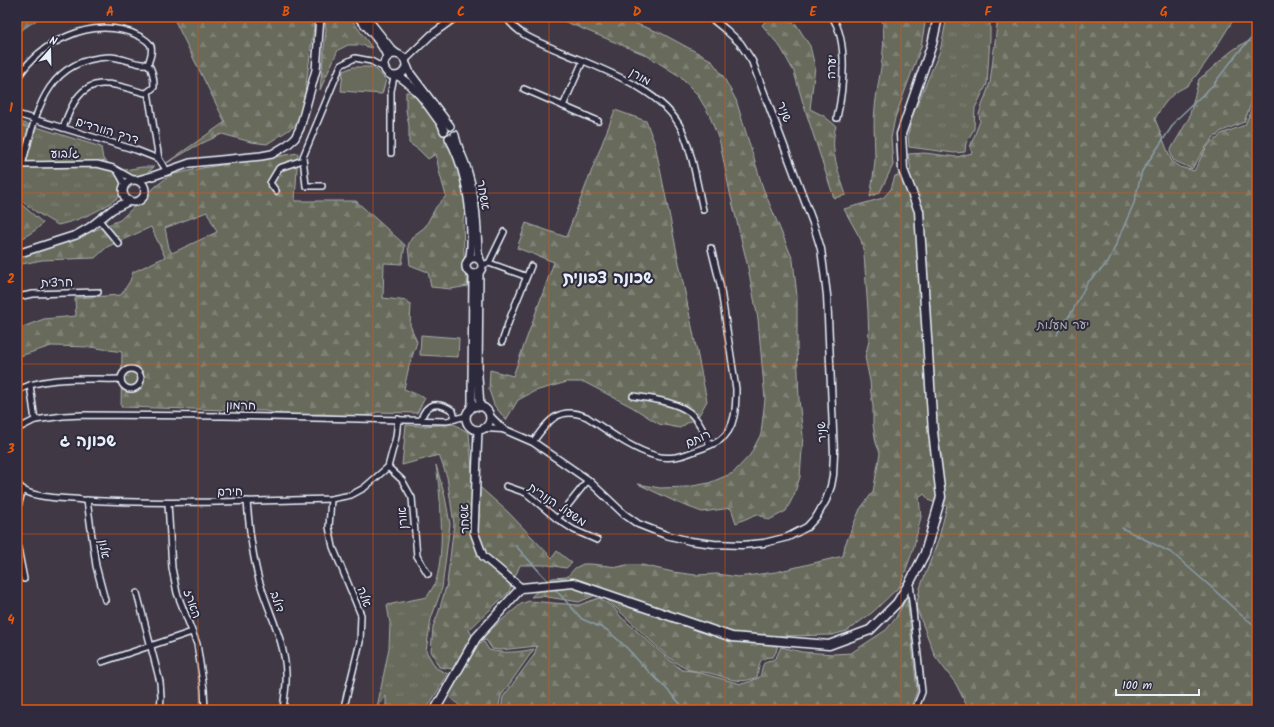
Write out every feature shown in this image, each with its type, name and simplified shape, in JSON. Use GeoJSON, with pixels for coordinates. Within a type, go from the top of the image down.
{"type":"FeatureCollection","features":[{"type":"Feature","properties":{"kind":"main road"},"geometry":{"type":"LineString","coordinates":[[113,209],[127,182],[199,161],[251,158],[272,154],[287,145],[294,138],[300,128],[316,70],[320,17]]}},
{"type":"Feature","properties":{"kind":"main road"},"geometry":{"type":"LineString","coordinates":[[358,17],[386,53],[387,57],[384,68],[386,72],[404,79],[418,92],[442,125],[444,135],[452,137],[455,130],[450,126],[410,73],[403,57],[392,50],[366,17]]}},
{"type":"Feature","properties":{"kind":"main road"},"geometry":{"type":"LineString","coordinates":[[435,710],[476,638],[521,588],[573,584],[732,637],[829,645],[870,630],[897,603],[910,582],[924,553],[941,497],[933,432],[918,211],[903,170],[901,134],[932,44],[938,17]]}},
{"type":"Feature","properties":{"kind":"main road"},"geometry":{"type":"LineString","coordinates":[[387,57],[397,54]]}},
{"type":"Feature","properties":{"kind":"main road"},"geometry":{"type":"LineString","coordinates":[[396,76],[404,73],[406,63]]}},
{"type":"Feature","properties":{"kind":"main road"},"geometry":{"type":"LineString","coordinates":[[444,131],[446,127],[450,126]]}},
{"type":"Feature","properties":{"kind":"main road","name":"אשחר"},"geometry":{"type":"LineString","coordinates":[[452,137],[453,145],[463,173],[470,205],[471,248],[469,260]]}},
{"type":"Feature","properties":{"kind":"main road","name":"אשחר"},"geometry":{"type":"LineString","coordinates":[[452,137],[468,172],[475,205],[478,253],[484,263]]}},
{"type":"Feature","properties":{"kind":"main road"},"geometry":{"type":"LineString","coordinates":[[17,254],[83,232],[113,209],[129,201],[140,201],[146,192],[150,181],[158,174]]}},
{"type":"Feature","properties":{"kind":"main road"},"geometry":{"type":"LineString","coordinates":[[136,180],[144,184],[146,192]]}},
{"type":"Feature","properties":{"kind":"main road"},"geometry":{"type":"LineString","coordinates":[[124,189],[126,199],[129,201]]}},
{"type":"Feature","properties":{"kind":"main road"},"geometry":{"type":"LineString","coordinates":[[473,258],[484,263],[482,269],[476,273],[467,269],[469,260],[473,258]]}},
{"type":"Feature","properties":{"kind":"main road"},"geometry":{"type":"LineString","coordinates":[[476,273],[480,407]]}},
{"type":"Feature","properties":{"kind":"main road"},"geometry":{"type":"LineString","coordinates":[[468,413],[476,406],[486,410],[490,416],[488,424],[481,429],[475,429],[467,423],[468,413],[472,403],[476,273]]}},
{"type":"Feature","properties":{"kind":"main road","name":"אשחר"},"geometry":{"type":"LineString","coordinates":[[481,429],[474,532],[483,556],[521,588]]}},
{"type":"Feature","properties":{"kind":"street"},"geometry":{"type":"LineString","coordinates":[[406,63],[446,20],[456,17]]}},
{"type":"Feature","properties":{"kind":"street","name":"מורן"},"geometry":{"type":"LineString","coordinates":[[506,17],[529,38],[627,81],[646,92],[663,105],[675,117],[682,131],[689,152],[703,210]]}},
{"type":"Feature","properties":{"kind":"street","name":"שניר"},"geometry":{"type":"LineString","coordinates":[[490,416],[503,429],[533,442],[588,480],[624,514],[638,524],[666,535],[690,541],[742,545],[764,543],[788,537],[807,527],[817,516],[826,500],[831,486],[834,453],[827,295],[821,249],[814,223],[752,61],[740,43],[711,17]]}},
{"type":"Feature","properties":{"kind":"street","name":"יערה"},"geometry":{"type":"LineString","coordinates":[[832,17],[836,22],[844,55],[840,103],[837,118]]}},
{"type":"Feature","properties":{"kind":"street"},"geometry":{"type":"LineString","coordinates":[[17,79],[23,69],[42,49],[68,35],[84,30],[117,28],[132,32],[143,38],[151,45],[151,54],[148,64]]}},
{"type":"Feature","properties":{"kind":"street"},"geometry":{"type":"LineString","coordinates":[[20,165],[35,120],[46,94],[56,80],[67,70],[80,63],[95,58],[110,57],[127,60],[137,64],[148,64]]}},
{"type":"Feature","properties":{"kind":"street"},"geometry":{"type":"LineString","coordinates":[[322,186],[306,186],[303,157],[342,65],[355,58],[370,61],[384,68]]}},
{"type":"Feature","properties":{"kind":"street"},"geometry":{"type":"LineString","coordinates":[[563,106],[583,61]]}},
{"type":"Feature","properties":{"kind":"street"},"geometry":{"type":"LineString","coordinates":[[63,128],[73,103],[79,95],[88,88],[97,84],[111,84],[145,93],[148,92],[154,87],[154,82],[152,68],[148,64]]}},
{"type":"Feature","properties":{"kind":"street"},"geometry":{"type":"LineString","coordinates":[[391,153],[391,91],[396,76]]}},
{"type":"Feature","properties":{"kind":"street"},"geometry":{"type":"LineString","coordinates":[[524,89],[598,121]]}},
{"type":"Feature","properties":{"kind":"street"},"geometry":{"type":"LineString","coordinates":[[148,92],[159,159],[167,171]]}},
{"type":"Feature","properties":{"kind":"street","name":"דרך הוורדים"},"geometry":{"type":"LineString","coordinates":[[17,114],[136,150],[159,159]]}},
{"type":"Feature","properties":{"kind":"street"},"geometry":{"type":"LineString","coordinates":[[276,191],[270,183],[279,168],[303,160]]}},
{"type":"Feature","properties":{"kind":"street","name":"גלבוע"},"geometry":{"type":"LineString","coordinates":[[20,165],[97,164],[113,168],[136,180]]}},
{"type":"Feature","properties":{"kind":"street"},"geometry":{"type":"LineString","coordinates":[[113,168],[121,176],[124,189]]}},
{"type":"Feature","properties":{"kind":"street"},"geometry":{"type":"LineString","coordinates":[[100,220],[119,244]]}},
{"type":"Feature","properties":{"kind":"street"},"geometry":{"type":"LineString","coordinates":[[504,232],[484,263],[526,276]]}},
{"type":"Feature","properties":{"kind":"street","name":"רותם"},"geometry":{"type":"LineString","coordinates":[[533,442],[546,423],[556,416],[568,412],[587,416],[638,448],[656,456],[669,458],[683,456],[722,439],[727,432],[735,413],[736,389],[720,284],[712,248]]}},
{"type":"Feature","properties":{"kind":"street"},"geometry":{"type":"LineString","coordinates":[[502,342],[531,266]]}},
{"type":"Feature","properties":{"kind":"street","name":"חרצית"},"geometry":{"type":"LineString","coordinates":[[17,297],[33,294],[98,292]]}},
{"type":"Feature","properties":{"kind":"street"},"geometry":{"type":"LineString","coordinates":[[17,391],[30,385],[56,380],[121,379]]}},
{"type":"Feature","properties":{"kind":"street"},"geometry":{"type":"LineString","coordinates":[[30,385],[35,420]]}},
{"type":"Feature","properties":{"kind":"street"},"geometry":{"type":"LineString","coordinates":[[633,396],[666,402],[690,412],[697,420],[710,445]]}},
{"type":"Feature","properties":{"kind":"street"},"geometry":{"type":"LineString","coordinates":[[421,420],[426,408],[433,405],[448,407],[453,411],[455,419]]}},
{"type":"Feature","properties":{"kind":"street","name":"חרמון"},"geometry":{"type":"LineString","coordinates":[[17,429],[35,420],[83,415],[447,420],[455,419],[468,413]]}},
{"type":"Feature","properties":{"kind":"street"},"geometry":{"type":"LineString","coordinates":[[388,467],[395,443],[398,419]]}},
{"type":"Feature","properties":{"kind":"street","name":"שניר"},"geometry":{"type":"LineString","coordinates":[[481,429],[503,429]]}},
{"type":"Feature","properties":{"kind":"street","name":"חירם"},"geometry":{"type":"LineString","coordinates":[[17,483],[23,489],[36,494],[55,498],[87,500],[168,503],[330,499],[351,495],[364,488],[388,467]]}},
{"type":"Feature","properties":{"kind":"street","name":"אורן"},"geometry":{"type":"LineString","coordinates":[[388,467],[402,480],[412,498],[417,556],[428,574]]}},
{"type":"Feature","properties":{"kind":"street"},"geometry":{"type":"LineString","coordinates":[[557,519],[588,480]]}},
{"type":"Feature","properties":{"kind":"street","name":"משעול הנורית"},"geometry":{"type":"LineString","coordinates":[[506,486],[526,493],[557,519],[574,530],[597,540]]}},
{"type":"Feature","properties":{"kind":"street"},"geometry":{"type":"LineString","coordinates":[[17,510],[23,489]]}},
{"type":"Feature","properties":{"kind":"street","name":"אלה"},"geometry":{"type":"LineString","coordinates":[[330,499],[329,527],[333,547],[361,615],[360,642],[345,703]]}},
{"type":"Feature","properties":{"kind":"street","name":"אלון"},"geometry":{"type":"LineString","coordinates":[[87,500],[96,566],[105,600]]}},
{"type":"Feature","properties":{"kind":"street","name":"דולב"},"geometry":{"type":"LineString","coordinates":[[247,501],[249,527],[259,579],[278,635],[284,659],[286,673],[283,710]]}},
{"type":"Feature","properties":{"kind":"street","name":"הארז"},"geometry":{"type":"LineString","coordinates":[[168,503],[172,568],[177,593],[197,644],[202,670],[206,710]]}},
{"type":"Feature","properties":{"kind":"street"},"geometry":{"type":"LineString","coordinates":[[17,543],[24,579]]}},
{"type":"Feature","properties":{"kind":"street"},"geometry":{"type":"LineString","coordinates":[[910,582],[922,692],[915,710]]}},
{"type":"Feature","properties":{"kind":"street"},"geometry":{"type":"LineString","coordinates":[[137,593],[160,682],[160,710]]}},
{"type":"Feature","properties":{"kind":"street"},"geometry":{"type":"LineString","coordinates":[[102,662],[192,632]]}},
{"type":"Feature","properties":{"kind":"green space"},"geometry":{"type":"Polygon","coordinates":[[[21,17],[41,17],[17,33],[17,20],[21,17]]]}},
{"type":"Feature","properties":{"kind":"green space"},"geometry":{"type":"Polygon","coordinates":[[[173,17],[314,17],[314,29],[301,122],[267,144],[251,142],[222,134],[194,147],[162,166],[225,122],[173,17]]]}},
{"type":"Feature","properties":{"kind":"green space"},"geometry":{"type":"Polygon","coordinates":[[[327,17],[350,17],[372,48],[361,45],[348,45],[338,50],[320,90],[326,29],[325,21],[327,17]]]}},
{"type":"Feature","properties":{"kind":"green space"},"geometry":{"type":"Polygon","coordinates":[[[554,17],[610,18],[634,23],[661,33],[711,60],[723,76],[736,100],[763,188],[793,260],[797,296],[799,399],[803,436],[800,477],[794,495],[786,511],[769,520],[757,514],[736,523],[731,508],[702,512],[678,503],[638,484],[660,488],[687,487],[709,483],[733,473],[750,455],[761,434],[765,399],[758,319],[720,143],[709,114],[697,94],[678,75],[646,55],[554,17]]]}},
{"type":"Feature","properties":{"kind":"green space"},"geometry":{"type":"Polygon","coordinates":[[[769,17],[782,18],[796,24],[810,46],[815,67],[810,109],[824,116],[836,126],[834,135],[834,153],[846,195],[834,198],[794,72],[781,48],[762,25],[769,17]]]}},
{"type":"Feature","properties":{"kind":"green space"},"geometry":{"type":"Polygon","coordinates":[[[881,17],[926,17],[921,47],[895,118],[891,138],[893,165],[880,192],[870,197],[875,160],[875,108],[884,38],[881,17]]]}},
{"type":"Feature","properties":{"kind":"green space"},"geometry":{"type":"Polygon","coordinates":[[[947,17],[990,17],[987,84],[975,108],[974,129],[966,143],[965,152],[954,153],[909,147],[908,134],[913,114],[940,51],[947,17]]]}},
{"type":"Feature","properties":{"kind":"green space","name":"יער מעלות"},"geometry":{"type":"Polygon","coordinates":[[[996,17],[1235,17],[1214,51],[1196,76],[1170,98],[1161,108],[1155,119],[1172,162],[1180,167],[1194,171],[1210,143],[1221,134],[1245,125],[1257,96],[1257,710],[969,710],[956,684],[935,656],[916,607],[920,588],[938,541],[947,506],[930,501],[924,494],[919,498],[921,517],[913,550],[900,586],[873,612],[847,631],[832,635],[780,636],[776,652],[773,657],[764,658],[760,662],[757,677],[751,679],[740,681],[690,670],[683,667],[663,652],[598,592],[596,595],[579,602],[541,596],[531,597],[552,578],[567,577],[575,568],[583,564],[618,567],[626,565],[642,565],[673,572],[696,575],[717,574],[738,577],[776,572],[843,556],[845,545],[860,509],[873,492],[880,453],[876,443],[873,424],[873,406],[865,357],[869,341],[864,254],[861,240],[844,209],[883,198],[891,189],[895,176],[911,170],[908,154],[925,153],[957,157],[972,153],[970,147],[980,121],[979,114],[990,83],[997,25],[996,17]]]}},
{"type":"Feature","properties":{"kind":"green space"},"geometry":{"type":"Polygon","coordinates":[[[1257,39],[1257,89],[1244,122],[1220,132],[1217,136],[1215,136],[1205,148],[1192,169],[1173,160],[1170,151],[1189,118],[1199,79],[1234,50],[1243,44],[1257,39]]]}},
{"type":"Feature","properties":{"kind":"green space"},"geometry":{"type":"Polygon","coordinates":[[[353,67],[371,67],[377,70],[386,80],[382,94],[341,91],[343,71],[353,67]]]}},
{"type":"Feature","properties":{"kind":"green space"},"geometry":{"type":"Polygon","coordinates":[[[406,92],[413,92],[419,97],[442,132],[452,150],[465,188],[466,207],[463,220],[464,254],[468,286],[451,289],[431,287],[428,272],[410,265],[408,246],[410,241],[413,236],[425,227],[436,207],[446,196],[436,154],[428,159],[409,143],[406,92]]]}},
{"type":"Feature","properties":{"kind":"green space"},"geometry":{"type":"Polygon","coordinates":[[[615,110],[646,121],[655,144],[707,401],[699,415],[680,428],[659,424],[632,407],[584,382],[567,382],[535,391],[518,400],[506,420],[494,405],[489,390],[490,370],[513,376],[554,262],[517,248],[526,223],[566,237],[615,110]]]}},
{"type":"Feature","properties":{"kind":"green space"},"geometry":{"type":"Polygon","coordinates":[[[17,121],[101,147],[103,159],[112,166],[125,170],[142,167],[154,167],[129,189],[102,208],[92,214],[58,225],[28,206],[19,197],[17,192],[17,121]]]}},
{"type":"Feature","properties":{"kind":"green space"},"geometry":{"type":"Polygon","coordinates":[[[298,153],[295,201],[356,201],[405,245],[402,264],[384,263],[383,298],[408,301],[408,304],[411,304],[410,325],[417,342],[409,366],[404,389],[425,398],[417,413],[377,412],[363,418],[322,414],[284,415],[265,411],[121,407],[122,352],[91,347],[51,346],[17,357],[17,329],[44,319],[76,316],[75,298],[121,295],[130,281],[133,272],[165,257],[151,227],[107,247],[95,258],[42,260],[17,265],[17,258],[120,220],[170,175],[202,168],[298,153]],[[207,212],[165,228],[169,248],[172,253],[217,232],[207,212]]]}},
{"type":"Feature","properties":{"kind":"green space"},"geometry":{"type":"Polygon","coordinates":[[[17,198],[21,204],[43,223],[37,229],[17,242],[17,198]]]}},
{"type":"Feature","properties":{"kind":"green space"},"geometry":{"type":"Polygon","coordinates":[[[421,335],[459,338],[458,357],[420,355],[421,335]]]}},
{"type":"Feature","properties":{"kind":"green space"},"geometry":{"type":"Polygon","coordinates":[[[454,424],[469,433],[473,481],[508,512],[552,558],[557,551],[572,563],[566,568],[548,565],[520,565],[509,592],[469,630],[477,643],[484,642],[489,650],[512,652],[534,649],[501,696],[498,710],[464,710],[448,695],[461,670],[439,667],[431,651],[433,627],[447,583],[454,524],[447,477],[439,455],[402,465],[406,425],[422,426],[454,424]]]}},
{"type":"Feature","properties":{"kind":"green space"},"geometry":{"type":"Polygon","coordinates":[[[436,465],[445,497],[450,524],[442,588],[431,619],[426,651],[436,668],[448,674],[426,710],[386,710],[386,696],[377,708],[389,648],[390,623],[387,605],[427,597],[436,581],[440,554],[441,508],[436,465]]]}},
{"type":"Feature","properties":{"kind":"green space"},"geometry":{"type":"Polygon","coordinates":[[[907,597],[917,691],[910,710],[501,710],[503,697],[534,655],[537,646],[500,650],[492,649],[486,640],[481,641],[489,631],[521,604],[529,601],[579,605],[599,598],[613,607],[621,617],[682,670],[693,671],[741,684],[760,677],[764,663],[769,660],[773,660],[777,656],[781,647],[802,652],[834,654],[851,653],[886,630],[895,619],[907,597]]]}},
{"type":"Feature","properties":{"kind":"waterway"},"geometry":{"type":"LineString","coordinates":[[1056,336],[1073,310],[1087,283],[1108,263],[1134,203],[1142,171],[1177,119],[1213,85],[1237,54],[1257,32]]}},
{"type":"Feature","properties":{"kind":"waterway"},"geometry":{"type":"LineString","coordinates":[[17,124],[30,128]]}},
{"type":"Feature","properties":{"kind":"waterway"},"geometry":{"type":"LineString","coordinates":[[1122,528],[1172,553],[1241,615],[1257,627]]}},
{"type":"Feature","properties":{"kind":"waterway"},"geometry":{"type":"LineString","coordinates":[[515,545],[549,582]]}},
{"type":"Feature","properties":{"kind":"waterway"},"geometry":{"type":"LineString","coordinates":[[554,588],[582,619],[607,630],[626,647],[686,710]]}},
{"type":"Feature","properties":{"kind":"district","name":"שכונה צפונית"},"geometry":{"type":"Point","coordinates":[608,278]}},
{"type":"Feature","properties":{"kind":"district","name":"שכונה ג"},"geometry":{"type":"Point","coordinates":[88,441]}}]}
